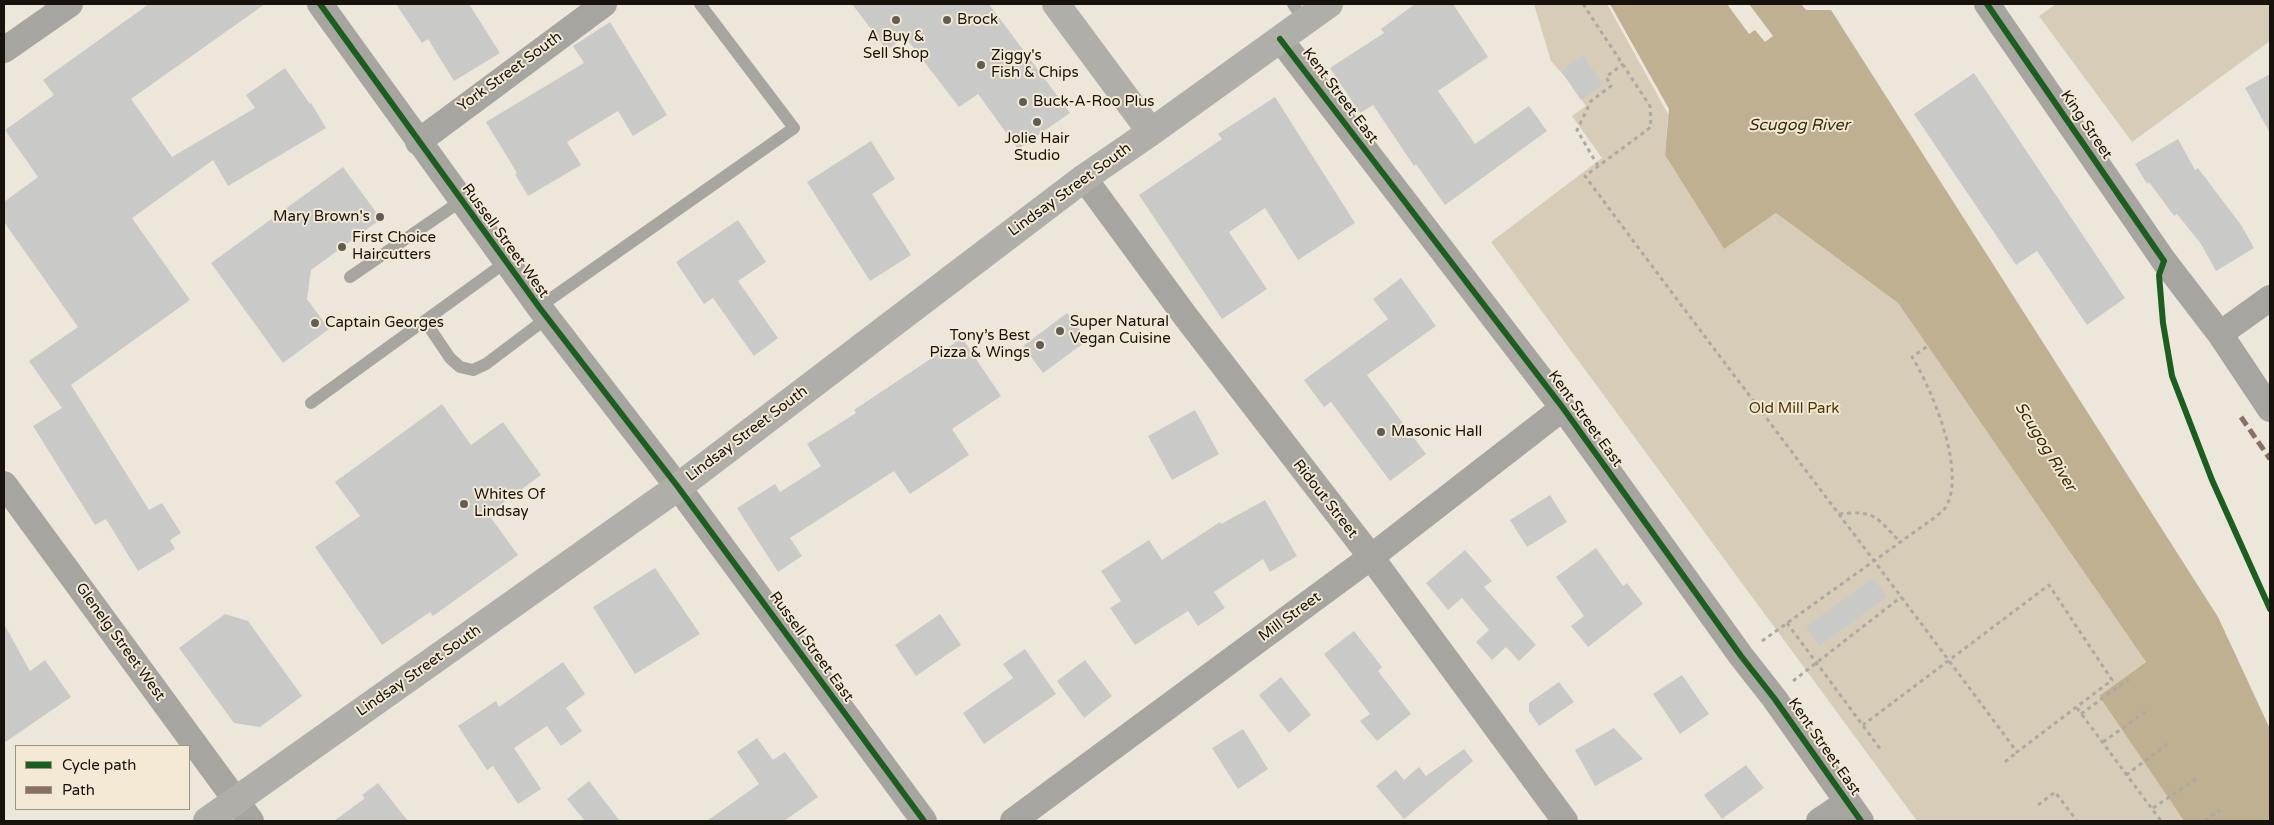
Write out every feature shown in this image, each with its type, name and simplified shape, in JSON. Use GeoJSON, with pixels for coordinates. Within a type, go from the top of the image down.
{"type":"FeatureCollection","features":[{"type":"Feature","properties":{"kind":"main road"},"geometry":{"type":"LineString","coordinates":[[1056,4],[1152,132]]}},
{"type":"Feature","properties":{"kind":"main road","name":"Lindsay Street South"},"geometry":{"type":"LineString","coordinates":[[208,821],[244,810],[678,487],[1084,178],[1152,132],[1280,38],[1299,12],[1329,4]]}},
{"type":"Feature","properties":{"kind":"street"},"geometry":{"type":"LineString","coordinates":[[4,50],[70,4]]}},
{"type":"Feature","properties":{"kind":"street","name":"Russell Street West"},"geometry":{"type":"LineString","coordinates":[[320,4],[543,313],[678,487]]}},
{"type":"Feature","properties":{"kind":"street","name":"York Street South"},"geometry":{"type":"LineString","coordinates":[[418,142],[604,4]]}},
{"type":"Feature","properties":{"kind":"street","name":"King Street"},"geometry":{"type":"LineString","coordinates":[[1995,6],[2164,261],[2220,334],[2270,409]]}},
{"type":"Feature","properties":{"kind":"street","name":"Kent Street East"},"geometry":{"type":"LineString","coordinates":[[1280,38],[1562,408],[1741,656],[1774,698],[1854,811]]}},
{"type":"Feature","properties":{"kind":"street","name":"Ridout Street"},"geometry":{"type":"LineString","coordinates":[[1084,178],[1186,318],[1370,557],[1565,821]]}},
{"type":"Feature","properties":{"kind":"street"},"geometry":{"type":"LineString","coordinates":[[2220,334],[2270,298]]}},
{"type":"Feature","properties":{"kind":"street","name":"Mill Street"},"geometry":{"type":"LineString","coordinates":[[1013,821],[1370,557],[1562,408]]}},
{"type":"Feature","properties":{"kind":"street","name":"Glenelg Street West"},"geometry":{"type":"LineString","coordinates":[[4,484],[244,810]]}},
{"type":"Feature","properties":{"kind":"street","name":"Russell Street East"},"geometry":{"type":"LineString","coordinates":[[678,487],[924,821]]}},
{"type":"Feature","properties":{"kind":"street"},"geometry":{"type":"LineString","coordinates":[[1819,821],[1854,811]]}},
{"type":"Feature","properties":{"kind":"lane"},"geometry":{"type":"LineString","coordinates":[[425,321],[450,358],[460,367],[473,370],[486,364],[543,313],[794,128],[700,4]]}},
{"type":"Feature","properties":{"kind":"lane"},"geometry":{"type":"LineString","coordinates":[[350,277],[461,201]]}},
{"type":"Feature","properties":{"kind":"lane"},"geometry":{"type":"LineString","coordinates":[[311,403],[506,262]]}},
{"type":"Feature","properties":{"kind":"path"},"geometry":{"type":"LineString","coordinates":[[1583,4],[1650,106],[1651,126],[1585,176],[2017,752]]}},
{"type":"Feature","properties":{"kind":"path"},"geometry":{"type":"LineString","coordinates":[[1598,166],[1577,130],[1591,101],[1611,86],[1606,77],[1623,64]]}},
{"type":"Feature","properties":{"kind":"path"},"geometry":{"type":"LineString","coordinates":[[1741,656],[1946,508],[1953,485],[1949,448],[1935,402],[1924,376],[1912,357],[1928,346]]}},
{"type":"Feature","properties":{"kind":"path"},"geometry":{"type":"LineString","coordinates":[[1839,514],[1862,511],[1878,518],[1900,542]]}},
{"type":"Feature","properties":{"kind":"path"},"geometry":{"type":"LineString","coordinates":[[1863,726],[2049,585],[2112,680],[2006,762]]}},
{"type":"Feature","properties":{"kind":"path"},"geometry":{"type":"LineString","coordinates":[[1774,698],[1816,662],[1902,597]]}},
{"type":"Feature","properties":{"kind":"path"},"geometry":{"type":"LineString","coordinates":[[1787,623],[1881,750]]}},
{"type":"Feature","properties":{"kind":"path"},"geometry":{"type":"LineString","coordinates":[[2081,714],[2129,679]]}},
{"type":"Feature","properties":{"kind":"path"},"geometry":{"type":"LineString","coordinates":[[2077,708],[2161,821]]}},
{"type":"Feature","properties":{"kind":"path"},"geometry":{"type":"LineString","coordinates":[[2103,742],[2148,710]]}},
{"type":"Feature","properties":{"kind":"path"},"geometry":{"type":"LineString","coordinates":[[2126,774],[2170,742]]}},
{"type":"Feature","properties":{"kind":"path"},"geometry":{"type":"LineString","coordinates":[[2153,808],[2197,778]]}},
{"type":"Feature","properties":{"kind":"path"},"geometry":{"type":"LineString","coordinates":[[2038,805],[2055,792],[2077,821]]}},
{"type":"Feature","properties":{"kind":"path"},"geometry":{"type":"LineString","coordinates":[[2205,821],[2220,810]]}},
{"type":"Feature","properties":{"kind":"green space","name":"Old Mill Park"},"geometry":{"type":"Polygon","coordinates":[[[1534,4],[1607,4],[1668,114],[1665,155],[1724,249],[1776,213],[1898,303],[2146,662],[2099,696],[2184,821],[1917,821],[1491,242],[1602,158],[1572,116],[1586,106],[1568,80],[1551,61],[1534,4]]]}},
{"type":"Feature","properties":{"kind":"green space"},"geometry":{"type":"Polygon","coordinates":[[[2056,4],[2270,4],[2270,41],[2132,142],[2039,16],[2056,4]]]}},
{"type":"Feature","properties":{"kind":"water","name":"Scugog River"},"geometry":{"type":"Polygon","coordinates":[[[1610,4],[1727,4],[1749,34],[1755,30],[1765,42],[1773,36],[1749,4],[1801,4],[1806,10],[1831,10],[2218,617],[2270,729],[2270,821],[2184,821],[2099,696],[2146,662],[1898,303],[1776,213],[1724,249],[1665,155],[1669,109],[1610,4]]]}},
{"type":"Feature","properties":{"kind":"building"},"geometry":{"type":"Polygon","coordinates":[[[149,4],[265,4],[131,99],[172,157],[255,108],[246,95],[285,68],[311,103],[326,128],[228,186],[213,160],[132,218],[190,300],[71,385],[149,510],[162,503],[181,533],[170,540],[175,549],[138,571],[106,519],[95,525],[33,426],[62,408],[29,361],[78,327],[4,222],[4,202],[38,177],[5,130],[54,95],[43,80],[149,4]]]}},
{"type":"Feature","properties":{"kind":"building"},"geometry":{"type":"Polygon","coordinates":[[[396,4],[469,4],[500,53],[454,81],[428,39],[422,43],[396,4]]]}},
{"type":"Feature","properties":{"kind":"building"},"geometry":{"type":"Polygon","coordinates":[[[852,4],[989,4],[1070,113],[1018,149],[978,94],[959,107],[905,37],[887,50],[852,4]]]}},
{"type":"Feature","properties":{"kind":"building"},"geometry":{"type":"Polygon","coordinates":[[[1415,4],[1453,4],[1488,57],[1438,91],[1475,144],[1529,106],[1547,131],[1445,205],[1416,164],[1414,166],[1373,105],[1360,113],[1330,68],[1384,33],[1381,29],[1415,4]]]}},
{"type":"Feature","properties":{"kind":"building"},"geometry":{"type":"Polygon","coordinates":[[[610,22],[667,115],[633,136],[618,111],[567,142],[581,165],[528,196],[515,174],[517,173],[486,122],[584,63],[573,46],[610,22]]]}},
{"type":"Feature","properties":{"kind":"building"},"geometry":{"type":"Polygon","coordinates":[[[1583,55],[1603,85],[1581,100],[1561,71],[1583,55]]]}},
{"type":"Feature","properties":{"kind":"building"},"geometry":{"type":"Polygon","coordinates":[[[1974,73],[2125,298],[2087,325],[2037,251],[2016,265],[1914,114],[1974,73]]]}},
{"type":"Feature","properties":{"kind":"building"},"geometry":{"type":"Polygon","coordinates":[[[2270,74],[2270,133],[2245,88],[2270,74]]]}},
{"type":"Feature","properties":{"kind":"building"},"geometry":{"type":"Polygon","coordinates":[[[1275,97],[1355,223],[1298,260],[1265,208],[1229,232],[1267,289],[1222,319],[1139,195],[1222,139],[1218,134],[1275,97]]]}},
{"type":"Feature","properties":{"kind":"building"},"geometry":{"type":"Polygon","coordinates":[[[2178,139],[2195,170],[2198,168],[2241,225],[2254,248],[2216,271],[2201,244],[2177,214],[2174,216],[2149,182],[2147,184],[2135,164],[2178,139]]]}},
{"type":"Feature","properties":{"kind":"building"},"geometry":{"type":"Polygon","coordinates":[[[871,141],[895,179],[872,194],[911,255],[870,281],[807,182],[871,141]]]}},
{"type":"Feature","properties":{"kind":"building"},"geometry":{"type":"Polygon","coordinates":[[[343,167],[381,219],[311,270],[307,299],[329,329],[283,363],[211,263],[343,167]]]}},
{"type":"Feature","properties":{"kind":"building"},"geometry":{"type":"Polygon","coordinates":[[[738,220],[766,262],[738,281],[778,338],[754,356],[713,298],[704,304],[676,262],[738,220]]]}},
{"type":"Feature","properties":{"kind":"building"},"geometry":{"type":"Polygon","coordinates":[[[1401,278],[1436,326],[1367,375],[1426,454],[1390,481],[1331,402],[1324,407],[1304,380],[1388,319],[1373,299],[1401,278]]]}},
{"type":"Feature","properties":{"kind":"building"},"geometry":{"type":"Polygon","coordinates":[[[1067,313],[1088,340],[1043,373],[1023,346],[1067,313]]]}},
{"type":"Feature","properties":{"kind":"building"},"geometry":{"type":"Polygon","coordinates":[[[962,338],[1001,396],[952,429],[969,455],[910,494],[894,471],[790,538],[802,556],[778,572],[737,508],[775,484],[780,492],[821,466],[807,444],[856,413],[854,410],[962,338]]]}},
{"type":"Feature","properties":{"kind":"building"},"geometry":{"type":"Polygon","coordinates":[[[442,404],[471,445],[503,422],[541,475],[488,514],[518,555],[433,616],[430,612],[382,645],[315,547],[360,516],[335,482],[442,404]]]}},
{"type":"Feature","properties":{"kind":"building"},"geometry":{"type":"Polygon","coordinates":[[[1195,410],[1219,454],[1172,480],[1148,436],[1195,410]]]}},
{"type":"Feature","properties":{"kind":"building"},"geometry":{"type":"Polygon","coordinates":[[[1550,495],[1567,522],[1527,547],[1510,520],[1550,495]]]}},
{"type":"Feature","properties":{"kind":"building"},"geometry":{"type":"Polygon","coordinates":[[[1265,500],[1297,556],[1270,572],[1263,559],[1214,592],[1225,608],[1198,626],[1188,611],[1135,645],[1110,608],[1121,601],[1101,571],[1149,540],[1162,560],[1220,522],[1221,524],[1265,500]]]}},
{"type":"Feature","properties":{"kind":"building"},"geometry":{"type":"Polygon","coordinates":[[[1596,548],[1623,586],[1627,583],[1643,604],[1588,647],[1571,626],[1584,616],[1556,577],[1596,548]]]}},
{"type":"Feature","properties":{"kind":"building"},"geometry":{"type":"Polygon","coordinates":[[[1465,550],[1492,581],[1484,587],[1536,645],[1519,661],[1506,647],[1492,660],[1476,642],[1489,630],[1462,598],[1448,610],[1426,583],[1465,550]]]}},
{"type":"Feature","properties":{"kind":"building"},"geometry":{"type":"Polygon","coordinates":[[[655,568],[700,634],[635,674],[593,607],[655,568]]]}},
{"type":"Feature","properties":{"kind":"building"},"geometry":{"type":"Polygon","coordinates":[[[1873,578],[1887,597],[1819,646],[1806,627],[1873,578]]]}},
{"type":"Feature","properties":{"kind":"building"},"geometry":{"type":"Polygon","coordinates":[[[225,614],[248,621],[302,696],[260,727],[234,723],[179,648],[225,614]]]}},
{"type":"Feature","properties":{"kind":"building"},"geometry":{"type":"Polygon","coordinates":[[[940,614],[961,645],[916,676],[895,645],[940,614]]]}},
{"type":"Feature","properties":{"kind":"building"},"geometry":{"type":"Polygon","coordinates":[[[4,624],[30,671],[45,660],[71,697],[4,743],[4,624]]]}},
{"type":"Feature","properties":{"kind":"building"},"geometry":{"type":"Polygon","coordinates":[[[1354,631],[1382,667],[1378,671],[1411,714],[1377,741],[1360,721],[1370,714],[1324,654],[1354,631]]]}},
{"type":"Feature","properties":{"kind":"building"},"geometry":{"type":"Polygon","coordinates":[[[1025,649],[1056,694],[984,744],[963,713],[1013,678],[1003,664],[1025,649]]]}},
{"type":"Feature","properties":{"kind":"building"},"geometry":{"type":"Polygon","coordinates":[[[1085,660],[1112,696],[1084,718],[1057,681],[1085,660]]]}},
{"type":"Feature","properties":{"kind":"building"},"geometry":{"type":"Polygon","coordinates":[[[563,662],[585,694],[566,708],[582,731],[561,746],[547,726],[514,748],[541,789],[518,804],[493,766],[487,770],[458,726],[496,701],[499,707],[563,662]]]}},
{"type":"Feature","properties":{"kind":"building"},"geometry":{"type":"Polygon","coordinates":[[[1682,675],[1709,714],[1680,734],[1653,694],[1682,675]]]}},
{"type":"Feature","properties":{"kind":"building"},"geometry":{"type":"Polygon","coordinates":[[[1281,677],[1311,715],[1289,733],[1259,695],[1281,677]]]}},
{"type":"Feature","properties":{"kind":"building"},"geometry":{"type":"Polygon","coordinates":[[[1559,682],[1574,702],[1539,726],[1529,711],[1529,703],[1559,682]]]}},
{"type":"Feature","properties":{"kind":"building"},"geometry":{"type":"Polygon","coordinates":[[[1614,728],[1643,759],[1595,786],[1575,750],[1614,728]]]}},
{"type":"Feature","properties":{"kind":"building"},"geometry":{"type":"Polygon","coordinates":[[[1243,729],[1268,769],[1238,789],[1212,748],[1243,729]]]}},
{"type":"Feature","properties":{"kind":"building"},"geometry":{"type":"Polygon","coordinates":[[[757,738],[773,760],[785,752],[818,797],[784,821],[707,821],[759,784],[737,752],[757,738]]]}},
{"type":"Feature","properties":{"kind":"building"},"geometry":{"type":"Polygon","coordinates":[[[1464,749],[1473,761],[1404,819],[1376,786],[1396,770],[1404,780],[1419,767],[1426,776],[1464,749]]]}},
{"type":"Feature","properties":{"kind":"building"},"geometry":{"type":"Polygon","coordinates":[[[1746,765],[1764,788],[1722,819],[1704,795],[1746,765]]]}},
{"type":"Feature","properties":{"kind":"building"},"geometry":{"type":"Polygon","coordinates":[[[589,781],[620,821],[585,821],[567,799],[589,781]]]}},
{"type":"Feature","properties":{"kind":"building"},"geometry":{"type":"Polygon","coordinates":[[[378,783],[408,821],[334,821],[365,798],[362,795],[378,783]]]}},
{"type":"Feature","properties":{"kind":"marked path"},"geometry":{"type":"LineString","coordinates":[[2241,417],[2270,459]]}},
{"type":"Feature","properties":{"kind":"cycle path"},"geometry":{"type":"LineString","coordinates":[[320,4],[539,307],[678,487],[924,821]]}},
{"type":"Feature","properties":{"kind":"cycle path"},"geometry":{"type":"LineString","coordinates":[[1987,4],[2164,261],[2159,275],[2163,323],[2172,376],[2212,480],[2270,609]]}},
{"type":"Feature","properties":{"kind":"cycle path"},"geometry":{"type":"LineString","coordinates":[[1280,39],[1563,408],[1861,821]]}},
{"type":"Feature","properties":{"kind":"place","name":"A Buy & Sell Shop"},"geometry":{"type":"Point","coordinates":[896,20]}},
{"type":"Feature","properties":{"kind":"place","name":"Brock"},"geometry":{"type":"Point","coordinates":[947,20]}},
{"type":"Feature","properties":{"kind":"place","name":"Ziggy's Fish & Chips"},"geometry":{"type":"Point","coordinates":[981,65]}},
{"type":"Feature","properties":{"kind":"place","name":"Buck-A-Roo Plus"},"geometry":{"type":"Point","coordinates":[1023,102]}},
{"type":"Feature","properties":{"kind":"place","name":"Jolie Hair Studio"},"geometry":{"type":"Point","coordinates":[1037,122]}},
{"type":"Feature","properties":{"kind":"place","name":"Mary Brown's"},"geometry":{"type":"Point","coordinates":[380,217]}},
{"type":"Feature","properties":{"kind":"place","name":"First Choice Haircutters"},"geometry":{"type":"Point","coordinates":[342,247]}},
{"type":"Feature","properties":{"kind":"place","name":"Captain Georges"},"geometry":{"type":"Point","coordinates":[315,323]}},
{"type":"Feature","properties":{"kind":"place","name":"Super Natural Vegan Cuisine"},"geometry":{"type":"Point","coordinates":[1060,331]}},
{"type":"Feature","properties":{"kind":"place","name":"Tony’s Best Pizza & Wings"},"geometry":{"type":"Point","coordinates":[1040,345]}},
{"type":"Feature","properties":{"kind":"place","name":"Masonic Hall"},"geometry":{"type":"Point","coordinates":[1381,432]}},
{"type":"Feature","properties":{"kind":"place","name":"Whites Of Lindsay"},"geometry":{"type":"Point","coordinates":[464,504]}}]}
